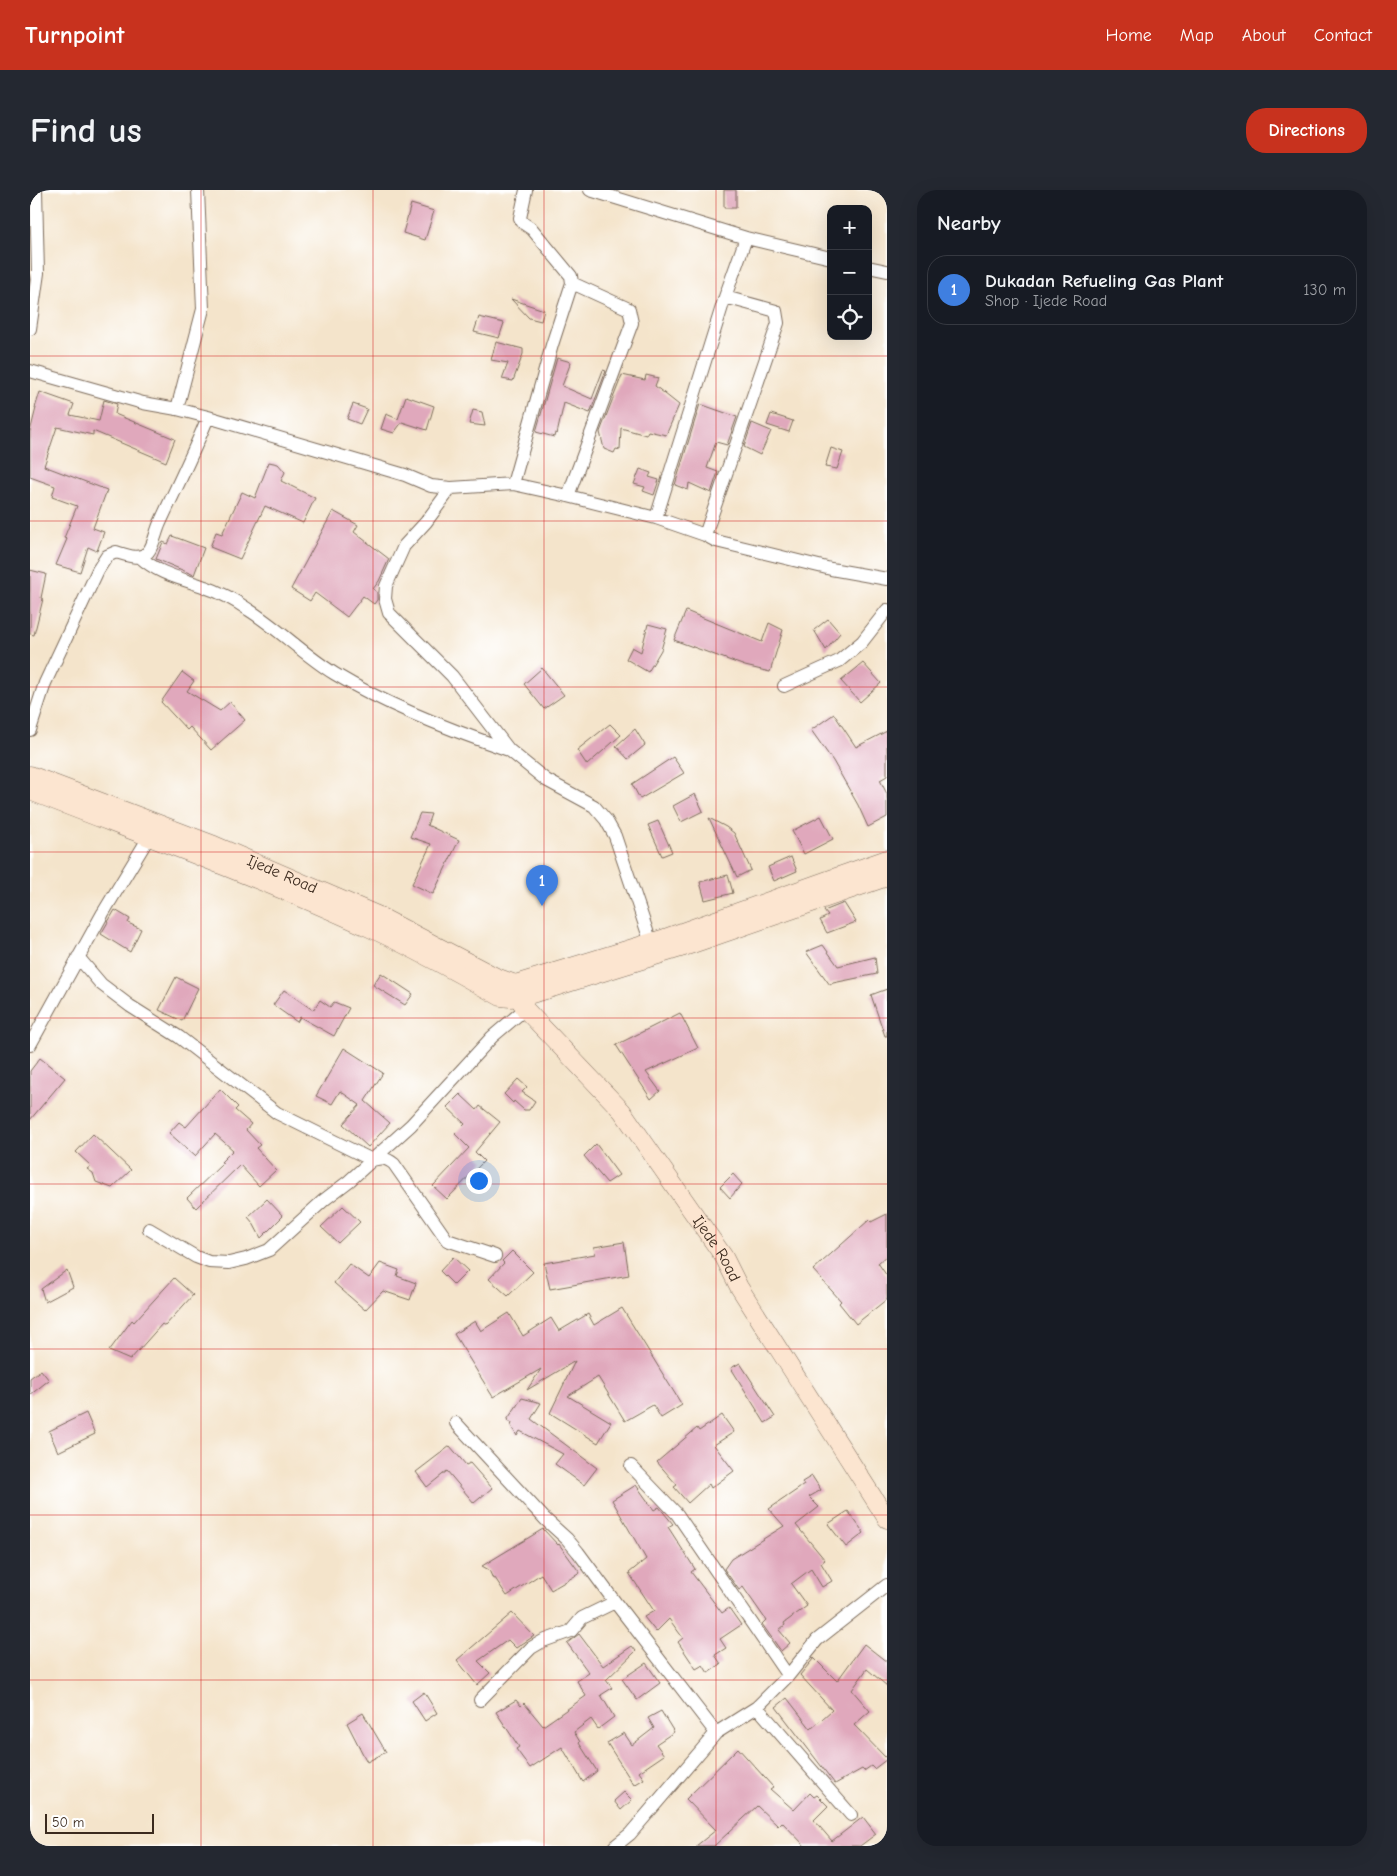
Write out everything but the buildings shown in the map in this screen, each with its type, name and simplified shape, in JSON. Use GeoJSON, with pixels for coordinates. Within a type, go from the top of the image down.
{"type":"FeatureCollection","features":[{"type":"Feature","properties":{"kind":"main road","name":"Ijede Road"},"geometry":{"type":"LineString","coordinates":[[30,775],[214,845],[377,915],[496,977],[520,997],[622,1111],[724,1257],[744,1295],[887,1519]]}},
{"type":"Feature","properties":{"kind":"main road","name":"Ijede Road"},"geometry":{"type":"LineString","coordinates":[[30,791],[212,860],[374,929],[501,997],[520,997]]}},
{"type":"Feature","properties":{"kind":"main road"},"geometry":{"type":"LineString","coordinates":[[520,997],[651,943],[887,859]]}},
{"type":"Feature","properties":{"kind":"main road"},"geometry":{"type":"LineString","coordinates":[[520,997],[681,948],[887,877]]}},
{"type":"Feature","properties":{"kind":"street"},"geometry":{"type":"LineString","coordinates":[[30,329],[38,273],[36,190]]}},
{"type":"Feature","properties":{"kind":"street"},"geometry":{"type":"LineString","coordinates":[[177,409],[203,309],[198,190]]}},
{"type":"Feature","properties":{"kind":"street"},"geometry":{"type":"LineString","coordinates":[[513,484],[552,345],[572,283],[571,276],[532,229],[523,223],[520,218],[526,190]]}},
{"type":"Feature","properties":{"kind":"street"},"geometry":{"type":"LineString","coordinates":[[590,190],[746,238],[827,257]]}},
{"type":"Feature","properties":{"kind":"street"},"geometry":{"type":"LineString","coordinates":[[656,518],[725,297],[746,238]]}},
{"type":"Feature","properties":{"kind":"street"},"geometry":{"type":"LineString","coordinates":[[872,268],[887,271]]}},
{"type":"Feature","properties":{"kind":"street"},"geometry":{"type":"LineString","coordinates":[[568,496],[632,323],[629,309],[572,283]]}},
{"type":"Feature","properties":{"kind":"street"},"geometry":{"type":"LineString","coordinates":[[705,535],[778,323],[776,311],[725,297]]}},
{"type":"Feature","properties":{"kind":"street"},"geometry":{"type":"LineString","coordinates":[[30,371],[143,403],[208,417],[404,475],[431,486],[481,488],[513,484],[656,518],[705,535],[716,541],[822,567],[887,579]]}},
{"type":"Feature","properties":{"kind":"street"},"geometry":{"type":"LineString","coordinates":[[30,730],[45,683],[98,570],[107,556],[116,552],[132,557],[140,557],[149,552],[208,417]]}},
{"type":"Feature","properties":{"kind":"street"},"geometry":{"type":"LineString","coordinates":[[451,488],[426,522],[404,546],[386,586],[385,599],[389,613],[452,676],[509,750],[546,780],[594,806],[606,820],[615,836],[651,943]]}},
{"type":"Feature","properties":{"kind":"street"},"geometry":{"type":"LineString","coordinates":[[140,557],[151,567],[164,574],[207,587],[249,610],[334,673],[369,692],[453,731],[509,750]]}},
{"type":"Feature","properties":{"kind":"street"},"geometry":{"type":"LineString","coordinates":[[784,686],[839,662],[862,642],[887,610]]}},
{"type":"Feature","properties":{"kind":"street"},"geometry":{"type":"LineString","coordinates":[[30,1045],[78,957],[149,837]]}},
{"type":"Feature","properties":{"kind":"street"},"geometry":{"type":"LineString","coordinates":[[78,957],[101,984],[130,1006],[179,1037],[277,1113],[372,1160],[383,1157],[394,1164],[447,1240],[495,1256]]}},
{"type":"Feature","properties":{"kind":"street"},"geometry":{"type":"LineString","coordinates":[[149,1229],[196,1257],[209,1262],[229,1263],[270,1250],[410,1124],[492,1037],[520,997]]}},
{"type":"Feature","properties":{"kind":"street"},"geometry":{"type":"LineString","coordinates":[[456,1423],[545,1519],[567,1539],[716,1733]]}},
{"type":"Feature","properties":{"kind":"street"},"geometry":{"type":"LineString","coordinates":[[631,1466],[677,1514],[788,1676]]}},
{"type":"Feature","properties":{"kind":"street"},"geometry":{"type":"LineString","coordinates":[[615,1846],[630,1834],[716,1733],[757,1707],[788,1676],[818,1640],[887,1585]]}},
{"type":"Feature","properties":{"kind":"street"},"geometry":{"type":"LineString","coordinates":[[480,1700],[531,1648],[571,1631],[582,1618],[615,1602]]}},
{"type":"Feature","properties":{"kind":"street"},"geometry":{"type":"LineString","coordinates":[[757,1707],[851,1815]]}},
{"type":"Feature","properties":{"kind":"place","name":"Dukadan Refueling Gas Plant"},"geometry":{"type":"Point","coordinates":[542,906]}}]}
